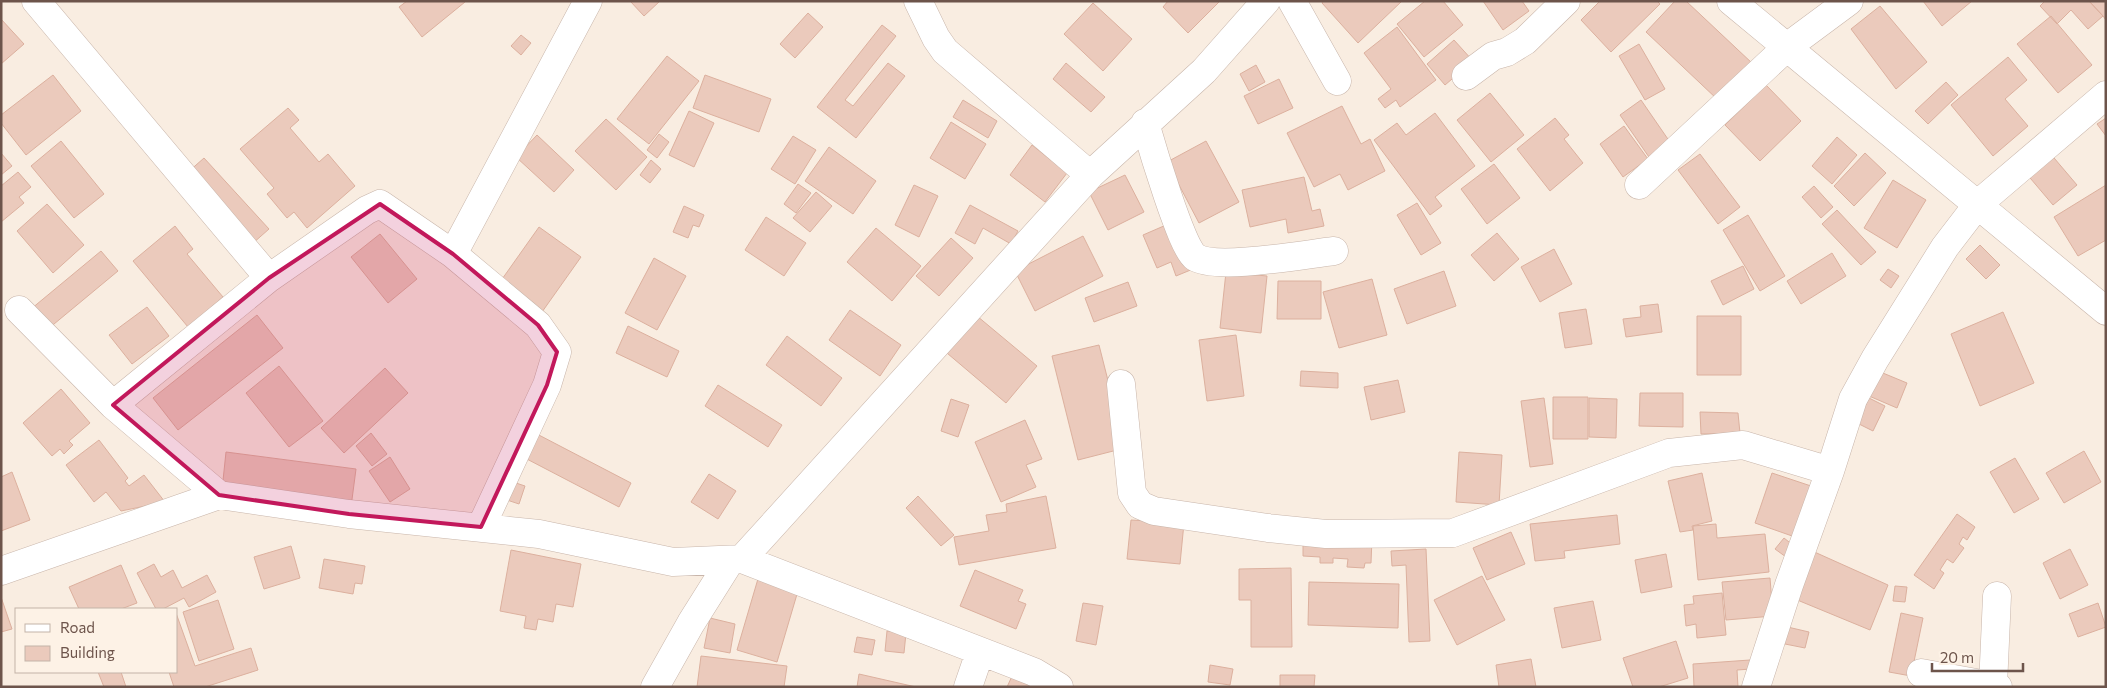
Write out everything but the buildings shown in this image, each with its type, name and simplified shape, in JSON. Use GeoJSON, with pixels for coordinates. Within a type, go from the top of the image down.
{"type":"FeatureCollection","features":[{"type":"Feature","properties":{"kind":"street"},"geometry":{"type":"LineString","coordinates":[[36,1],[269,278]]}},
{"type":"Feature","properties":{"kind":"street"},"geometry":{"type":"LineString","coordinates":[[453,254],[588,1]]}},
{"type":"Feature","properties":{"kind":"street"},"geometry":{"type":"LineString","coordinates":[[918,1],[936,38],[945,51],[1090,174]]}},
{"type":"Feature","properties":{"kind":"street"},"geometry":{"type":"LineString","coordinates":[[656,687],[691,623],[736,560],[1090,174],[1144,123],[1204,71],[1266,1]]}},
{"type":"Feature","properties":{"kind":"street"},"geometry":{"type":"LineString","coordinates":[[1292,1],[1337,80]]}},
{"type":"Feature","properties":{"kind":"street"},"geometry":{"type":"LineString","coordinates":[[1466,76],[1493,56],[1507,52],[1525,42],[1566,1]]}},
{"type":"Feature","properties":{"kind":"street"},"geometry":{"type":"LineString","coordinates":[[1731,1],[2106,311]]}},
{"type":"Feature","properties":{"kind":"street"},"geometry":{"type":"LineString","coordinates":[[1639,185],[1787,47],[1849,1]]}},
{"type":"Feature","properties":{"kind":"street"},"geometry":{"type":"LineString","coordinates":[[1756,687],[1789,585],[1854,399],[1875,359],[1945,247],[1978,204],[2106,95]]}},
{"type":"Feature","properties":{"kind":"street"},"geometry":{"type":"LineString","coordinates":[[1144,123],[1187,246],[1194,257],[1208,262],[1251,261],[1334,251]]}},
{"type":"Feature","properties":{"kind":"street"},"geometry":{"type":"LineString","coordinates":[[113,405],[269,278],[366,210],[380,204],[453,254],[538,325],[557,352],[547,385],[481,526]]}},
{"type":"Feature","properties":{"kind":"street"},"geometry":{"type":"LineString","coordinates":[[19,310],[113,405],[220,495]]}},
{"type":"Feature","properties":{"kind":"street"},"geometry":{"type":"LineString","coordinates":[[1121,384],[1132,493],[1140,505],[1154,511],[1268,528],[1326,534],[1453,532],[1669,453],[1724,447],[1743,446],[1830,470]]}},
{"type":"Feature","properties":{"kind":"street"},"geometry":{"type":"LineString","coordinates":[[1,571],[220,495],[349,514],[481,526],[539,534],[673,562],[736,560],[1034,672],[1059,687]]}},
{"type":"Feature","properties":{"kind":"street"},"geometry":{"type":"LineString","coordinates":[[1921,673],[1996,686],[1997,596]]}},
{"type":"Feature","properties":{"kind":"street"},"geometry":{"type":"LineString","coordinates":[[968,687],[980,652]]}},
{"type":"Feature","properties":{"kind":"highlighted area"},"geometry":{"type":"Polygon","coordinates":[[[380,204],[453,254],[538,325],[557,352],[547,385],[481,527],[349,514],[219,495],[113,405],[269,278],[380,204]]]}}]}
